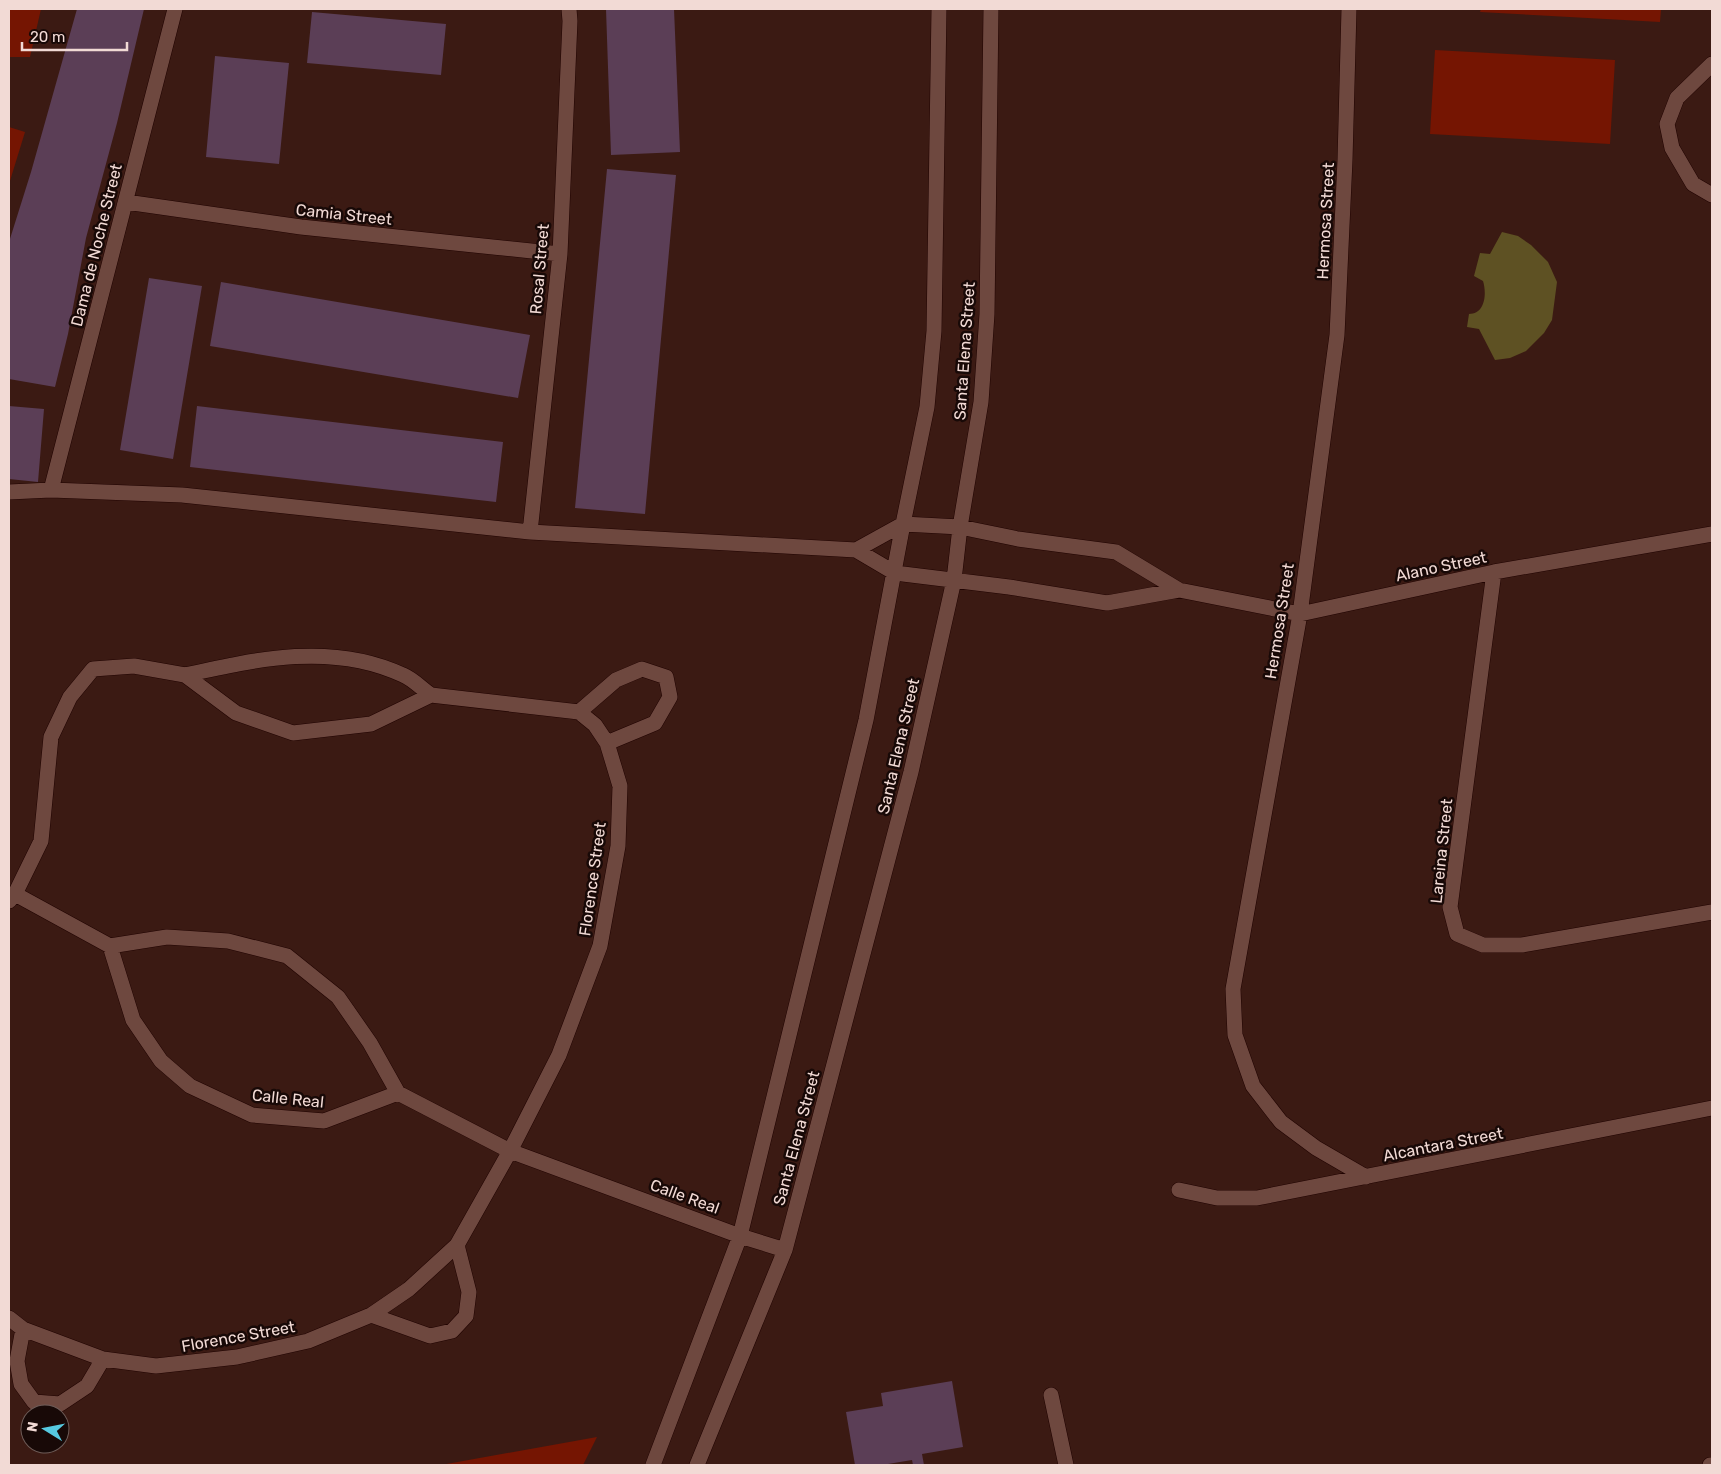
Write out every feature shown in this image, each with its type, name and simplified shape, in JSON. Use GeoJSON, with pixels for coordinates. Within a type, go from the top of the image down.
{"type":"FeatureCollection","features":[{"type":"Feature","properties":{"kind":"street","name":"Dama de Noche Street"},"geometry":{"type":"LineString","coordinates":[[51,490],[175,9]]}},
{"type":"Feature","properties":{"kind":"street","name":"Rosal Street"},"geometry":{"type":"LineString","coordinates":[[530,532],[560,254],[569,9]]}},
{"type":"Feature","properties":{"kind":"street","name":"Santa Elena Street"},"geometry":{"type":"LineString","coordinates":[[653,1465],[740,1236],[866,720],[895,573],[927,408],[934,332],[939,9]]}},
{"type":"Feature","properties":{"kind":"street","name":"Santa Elena Street"},"geometry":{"type":"LineString","coordinates":[[697,1465],[785,1250],[911,772],[954,580],[960,527],[981,402],[987,314],[992,9]]}},
{"type":"Feature","properties":{"kind":"street","name":"Hermosa Street"},"geometry":{"type":"LineString","coordinates":[[1349,9],[1345,160],[1337,335],[1300,614],[1233,989],[1235,1035],[1253,1086],[1281,1122],[1316,1148],[1366,1178]]}},
{"type":"Feature","properties":{"kind":"street"},"geometry":{"type":"LineString","coordinates":[[1712,64],[1677,98],[1667,124],[1672,148],[1693,184],[1712,195]]}},
{"type":"Feature","properties":{"kind":"street","name":"Camia Street"},"geometry":{"type":"LineString","coordinates":[[126,202],[300,227],[560,254]]}},
{"type":"Feature","properties":{"kind":"street"},"geometry":{"type":"LineString","coordinates":[[10,494],[51,490],[182,495],[530,532],[856,550],[895,573],[1009,587],[1107,603],[1179,590]]}},
{"type":"Feature","properties":{"kind":"street"},"geometry":{"type":"LineString","coordinates":[[856,550],[903,524],[960,527],[1018,539],[1116,552],[1179,590]]}},
{"type":"Feature","properties":{"kind":"street","name":"Alano Street"},"geometry":{"type":"LineString","coordinates":[[1179,590],[1300,614],[1494,572],[1712,534]]}},
{"type":"Feature","properties":{"kind":"street","name":"Lareina Street"},"geometry":{"type":"LineString","coordinates":[[1494,572],[1450,907],[1457,934],[1483,945],[1522,945],[1712,912]]}},
{"type":"Feature","properties":{"kind":"street"},"geometry":{"type":"LineString","coordinates":[[398,1093],[370,1043],[338,997],[287,956],[228,941],[166,937],[110,946],[12,897],[41,841],[51,738],[70,697],[93,669],[134,666],[185,675],[242,662],[295,656],[356,659],[404,675],[431,695],[579,712],[616,680],[642,669],[666,677],[670,697],[655,723],[607,743]]}},
{"type":"Feature","properties":{"kind":"street"},"geometry":{"type":"LineString","coordinates":[[185,675],[236,713],[293,733],[371,724],[431,695]]}},
{"type":"Feature","properties":{"kind":"street","name":"Florence Street"},"geometry":{"type":"LineString","coordinates":[[9,1318],[23,1329],[103,1359],[156,1366],[237,1356],[308,1341],[372,1315],[410,1289],[456,1245],[510,1151],[559,1055],[600,946],[618,846],[620,786],[607,743],[595,725],[579,712]]}},
{"type":"Feature","properties":{"kind":"street","name":"Calle Real"},"geometry":{"type":"LineString","coordinates":[[110,946],[133,1020],[161,1060],[190,1086],[252,1115],[324,1121],[398,1093],[510,1151],[740,1236],[785,1250]]}},
{"type":"Feature","properties":{"kind":"street","name":"Alcantara Street"},"geometry":{"type":"LineString","coordinates":[[1179,1190],[1217,1198],[1257,1198],[1366,1178],[1712,1108]]}},
{"type":"Feature","properties":{"kind":"street"},"geometry":{"type":"LineString","coordinates":[[372,1315],[430,1336],[452,1331],[466,1316],[469,1292],[456,1245]]}},
{"type":"Feature","properties":{"kind":"street"},"geometry":{"type":"LineString","coordinates":[[23,1329],[17,1361],[21,1384],[34,1402],[60,1404],[87,1386],[103,1359]]}},
{"type":"Feature","properties":{"kind":"street"},"geometry":{"type":"LineString","coordinates":[[1051,1395],[1066,1465]]}},
{"type":"Feature","properties":{"kind":"shaded area"},"geometry":{"type":"Polygon","coordinates":[[[9,9],[41,9],[30,57],[9,57],[9,9]]]}},
{"type":"Feature","properties":{"kind":"shaded area"},"geometry":{"type":"Polygon","coordinates":[[[1481,9],[1661,9],[1660,22],[1480,12],[1481,9]]]}},
{"type":"Feature","properties":{"kind":"shaded area"},"geometry":{"type":"Polygon","coordinates":[[[1435,50],[1615,60],[1610,144],[1430,134],[1435,50]]]}},
{"type":"Feature","properties":{"kind":"shaded area"},"geometry":{"type":"Polygon","coordinates":[[[9,127],[25,132],[9,184],[9,127]]]}},
{"type":"Feature","properties":{"kind":"shaded area"},"geometry":{"type":"Polygon","coordinates":[[[1502,232],[1518,236],[1531,245],[1548,262],[1557,282],[1552,320],[1544,333],[1526,351],[1510,358],[1495,360],[1479,329],[1467,327],[1469,314],[1478,311],[1482,307],[1485,297],[1483,281],[1474,276],[1480,253],[1490,254],[1502,232]]]}},
{"type":"Feature","properties":{"kind":"shaded area"},"geometry":{"type":"Polygon","coordinates":[[[597,1437],[583,1465],[441,1465],[597,1437]]]}},
{"type":"Feature","properties":{"kind":"building"},"geometry":{"type":"Polygon","coordinates":[[[77,9],[144,9],[117,123],[86,238],[68,334],[55,387],[9,379],[9,242],[31,172],[77,9]]]}},
{"type":"Feature","properties":{"kind":"building"},"geometry":{"type":"Polygon","coordinates":[[[606,9],[674,9],[680,152],[611,155],[606,9]]]}},
{"type":"Feature","properties":{"kind":"building"},"geometry":{"type":"Polygon","coordinates":[[[312,12],[446,24],[441,75],[307,63],[312,12]]]}},
{"type":"Feature","properties":{"kind":"building"},"geometry":{"type":"Polygon","coordinates":[[[215,56],[289,63],[279,164],[206,157],[215,56]]]}},
{"type":"Feature","properties":{"kind":"building"},"geometry":{"type":"Polygon","coordinates":[[[607,169],[676,175],[645,514],[575,508],[607,169]]]}},
{"type":"Feature","properties":{"kind":"building"},"geometry":{"type":"Polygon","coordinates":[[[149,278],[202,286],[173,459],[120,450],[149,278]]]}},
{"type":"Feature","properties":{"kind":"building"},"geometry":{"type":"Polygon","coordinates":[[[221,282],[530,335],[518,398],[210,346],[221,282]]]}},
{"type":"Feature","properties":{"kind":"building"},"geometry":{"type":"Polygon","coordinates":[[[9,406],[44,409],[38,482],[9,479],[9,406]]]}},
{"type":"Feature","properties":{"kind":"building"},"geometry":{"type":"Polygon","coordinates":[[[197,406],[503,442],[496,502],[190,467],[197,406]]]}},
{"type":"Feature","properties":{"kind":"building"},"geometry":{"type":"Polygon","coordinates":[[[952,1381],[963,1447],[922,1454],[924,1465],[913,1465],[912,1460],[882,1465],[855,1465],[846,1412],[883,1406],[881,1393],[952,1381]]]}}]}
